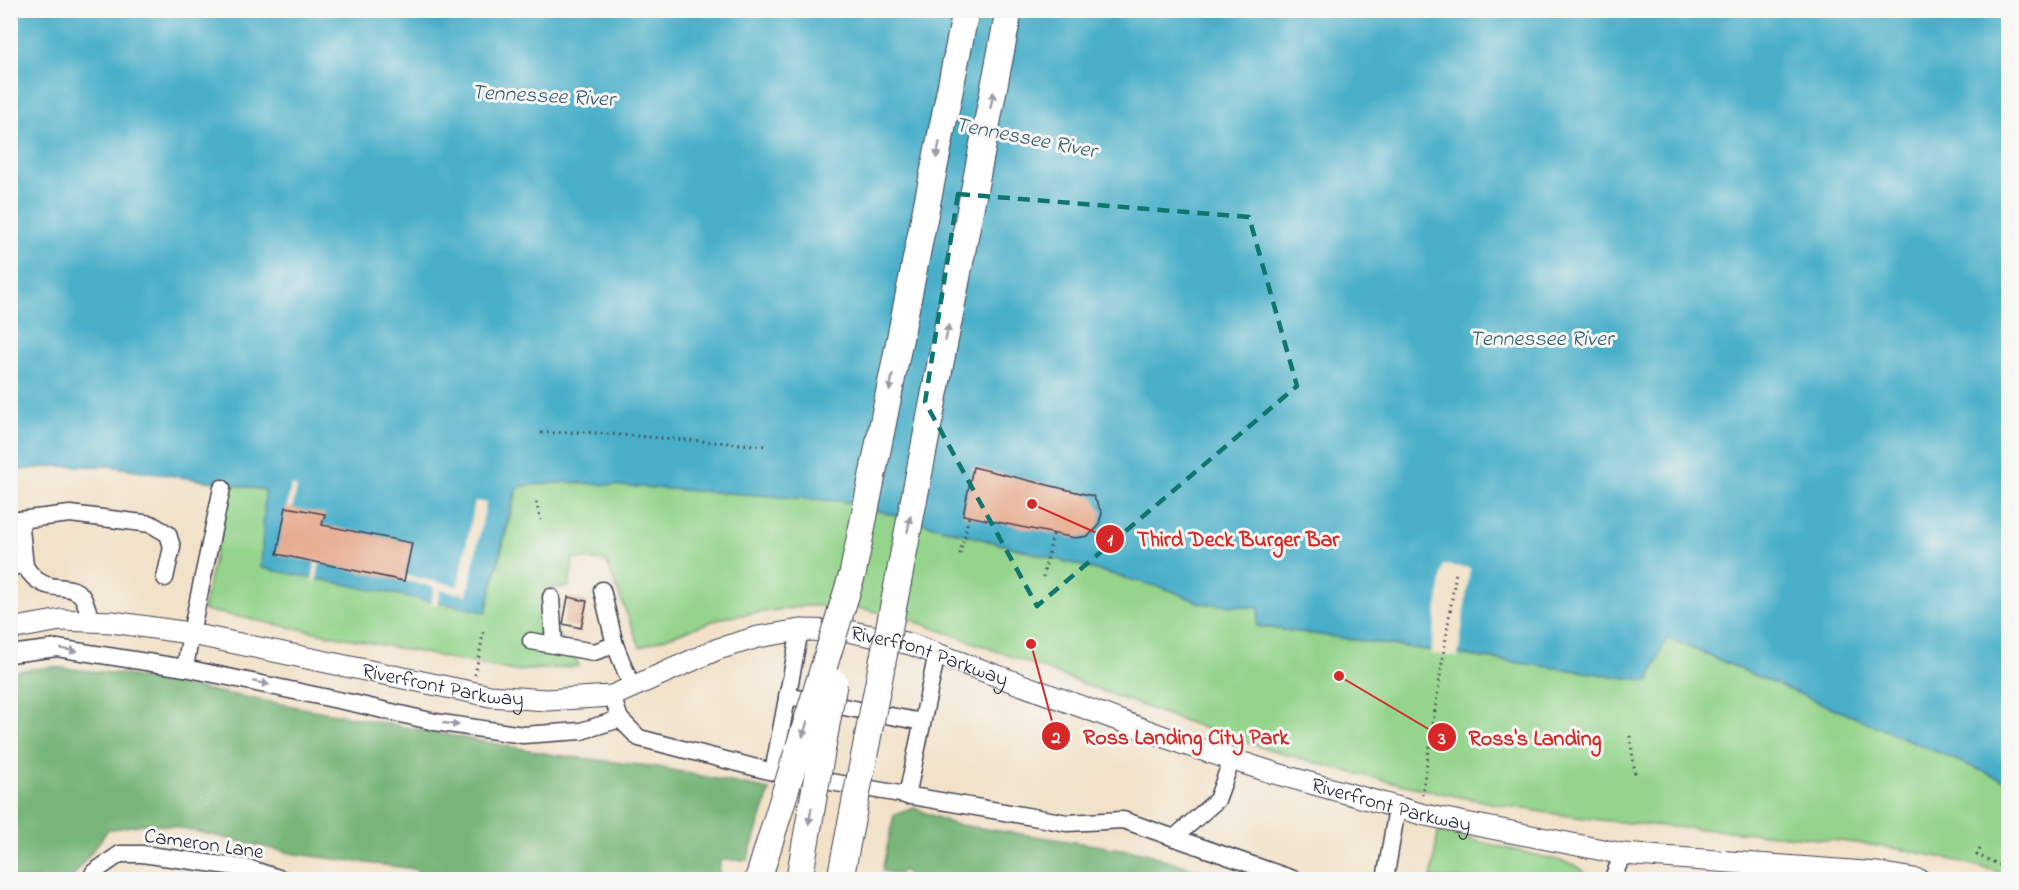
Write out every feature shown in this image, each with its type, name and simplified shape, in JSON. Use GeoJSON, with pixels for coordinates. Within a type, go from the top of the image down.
{"type":"FeatureCollection","features":[{"type":"Feature","properties":{"kind":"highway"},"geometry":{"type":"LineString","coordinates":[[798,879],[853,572],[966,10]]}},
{"type":"Feature","properties":{"kind":"highway"},"geometry":{"type":"LineString","coordinates":[[840,879],[1009,10]]}},
{"type":"Feature","properties":{"kind":"highway"},"geometry":{"type":"LineString","coordinates":[[758,879],[853,572]]}},
{"type":"Feature","properties":{"kind":"highway"},"geometry":{"type":"LineString","coordinates":[[857,879],[898,582]]}},
{"type":"Feature","properties":{"kind":"main road","name":"Riverfront Parkway"},"geometry":{"type":"LineString","coordinates":[[10,629],[61,620],[102,622],[191,633],[490,696],[546,700],[612,696],[718,649],[758,637],[800,630],[848,632],[910,644],[1232,759],[1397,808],[1623,854],[1878,873],[1920,879]]}},
{"type":"Feature","properties":{"kind":"main road","name":"Riverfront Parkway"},"geometry":{"type":"LineString","coordinates":[[10,642],[27,635],[102,622]]}},
{"type":"Feature","properties":{"kind":"street"},"geometry":{"type":"LineString","coordinates":[[185,668],[222,488]]}},
{"type":"Feature","properties":{"kind":"street"},"geometry":{"type":"LineString","coordinates":[[102,622],[77,591],[49,587],[18,566],[15,521],[70,514],[151,524],[168,534],[172,547],[165,578]]}},
{"type":"Feature","properties":{"kind":"street"},"geometry":{"type":"LineString","coordinates":[[602,590],[615,645],[632,687]]}},
{"type":"Feature","properties":{"kind":"street"},"geometry":{"type":"LineString","coordinates":[[551,597],[554,645]]}},
{"type":"Feature","properties":{"kind":"street"},"geometry":{"type":"LineString","coordinates":[[773,772],[800,630]]}},
{"type":"Feature","properties":{"kind":"street"},"geometry":{"type":"LineString","coordinates":[[531,641],[594,652],[615,645]]}},
{"type":"Feature","properties":{"kind":"street"},"geometry":{"type":"LineString","coordinates":[[10,654],[57,648],[185,668],[435,722],[523,735],[581,731],[620,719]]}},
{"type":"Feature","properties":{"kind":"street"},"geometry":{"type":"LineString","coordinates":[[907,796],[937,653]]}},
{"type":"Feature","properties":{"kind":"street"},"geometry":{"type":"LineString","coordinates":[[612,696],[620,719],[639,738],[773,772],[907,796],[1067,823],[1123,820],[1296,879]]}},
{"type":"Feature","properties":{"kind":"street"},"geometry":{"type":"LineString","coordinates":[[788,696],[922,722]]}},
{"type":"Feature","properties":{"kind":"street"},"geometry":{"type":"LineString","coordinates":[[1174,838],[1217,800],[1232,759]]}},
{"type":"Feature","properties":{"kind":"street"},"geometry":{"type":"LineString","coordinates":[[1385,879],[1397,808]]}},
{"type":"Feature","properties":{"kind":"street","name":"Cameron Lane"},"geometry":{"type":"LineString","coordinates":[[90,879],[94,872],[120,854],[251,869],[285,879]]}},
{"type":"Feature","properties":{"kind":"street"},"geometry":{"type":"LineString","coordinates":[[1612,879],[1623,854]]}},
{"type":"Feature","properties":{"kind":"path"},"geometry":{"type":"LineString","coordinates":[[541,433],[582,432],[767,446]]}},
{"type":"Feature","properties":{"kind":"path"},"geometry":{"type":"LineString","coordinates":[[536,502],[542,520]]}},
{"type":"Feature","properties":{"kind":"path"},"geometry":{"type":"LineString","coordinates":[[960,554],[969,516]]}},
{"type":"Feature","properties":{"kind":"path"},"geometry":{"type":"LineString","coordinates":[[1043,577],[1053,534]]}},
{"type":"Feature","properties":{"kind":"path"},"geometry":{"type":"LineString","coordinates":[[1421,800],[1456,572]]}},
{"type":"Feature","properties":{"kind":"path"},"geometry":{"type":"LineString","coordinates":[[474,676],[484,630]]}},
{"type":"Feature","properties":{"kind":"path"},"geometry":{"type":"LineString","coordinates":[[1630,736],[1635,774]]}},
{"type":"Feature","properties":{"kind":"path"},"geometry":{"type":"LineString","coordinates":[[1980,849],[1977,855],[2008,868]]}},
{"type":"Feature","properties":{"kind":"highlighted area"},"geometry":{"type":"Polygon","coordinates":[[[958,194],[1249,217],[1297,386],[1037,606],[925,402],[958,194]]]}},
{"type":"Feature","properties":{"kind":"green space"},"geometry":{"type":"Polygon","coordinates":[[[568,482],[842,501],[1170,590],[1200,603],[1259,608],[1257,626],[1648,681],[1667,638],[2008,782],[2008,875],[1951,859],[1892,848],[1834,840],[1596,819],[1537,811],[1385,781],[1236,739],[902,617],[853,607],[806,606],[722,618],[640,647],[606,561],[573,558],[569,587],[546,589],[550,627],[572,648],[579,666],[515,671],[203,610],[230,484],[266,490],[261,568],[486,612],[517,490],[521,486],[568,482]]]}},
{"type":"Feature","properties":{"kind":"green space"},"geometry":{"type":"Polygon","coordinates":[[[50,667],[121,674],[555,755],[657,767],[770,790],[747,860],[720,860],[719,879],[424,879],[415,869],[296,854],[171,826],[143,824],[108,830],[71,879],[11,879],[11,672],[50,667]]]}},
{"type":"Feature","properties":{"kind":"green space"},"geometry":{"type":"Polygon","coordinates":[[[914,808],[953,824],[1141,852],[1226,879],[911,880],[904,870],[899,874],[882,871],[894,815],[914,808]]]}},
{"type":"Feature","properties":{"kind":"green space"},"geometry":{"type":"Polygon","coordinates":[[[1438,832],[1573,864],[1582,870],[1586,879],[1431,879],[1438,832]]]}},
{"type":"Feature","properties":{"kind":"water","name":"Tennessee River"},"geometry":{"type":"Polygon","coordinates":[[[11,11],[2008,11],[2008,782],[1667,638],[1649,681],[1257,626],[1259,608],[1200,603],[1170,590],[842,501],[568,482],[522,486],[517,490],[512,503],[486,612],[261,568],[265,490],[110,466],[57,466],[11,471],[11,11]]]}},
{"type":"Feature","properties":{"kind":"pier"},"geometry":{"type":"Polygon","coordinates":[[[291,486],[297,487],[284,550],[458,586],[475,501],[486,503],[467,595],[441,590],[437,605],[431,604],[434,587],[320,563],[316,582],[312,581],[315,562],[277,554],[291,486]]]}},
{"type":"Feature","properties":{"kind":"pier"},"geometry":{"type":"Polygon","coordinates":[[[1443,565],[1470,568],[1458,657],[1431,654],[1443,565]]]}},
{"type":"Feature","properties":{"kind":"building"},"geometry":{"type":"Polygon","coordinates":[[[973,467],[1093,496],[1102,513],[1098,527],[1088,536],[1075,538],[963,515],[973,467]]]}},
{"type":"Feature","properties":{"kind":"building"},"geometry":{"type":"Polygon","coordinates":[[[286,507],[325,514],[322,525],[412,543],[404,581],[277,554],[286,507]]]}},
{"type":"Feature","properties":{"kind":"building"},"geometry":{"type":"Polygon","coordinates":[[[568,597],[587,601],[581,628],[563,624],[568,597]]]}},
{"type":"Feature","properties":{"kind":"place","name":"Third Deck Burger Bar"},"geometry":{"type":"Point","coordinates":[1032,504]}},
{"type":"Feature","properties":{"kind":"place","name":"Ross Landing City Park"},"geometry":{"type":"Point","coordinates":[1031,644]}},
{"type":"Feature","properties":{"kind":"place","name":"Ross's Landing"},"geometry":{"type":"Point","coordinates":[1339,676]}}]}
